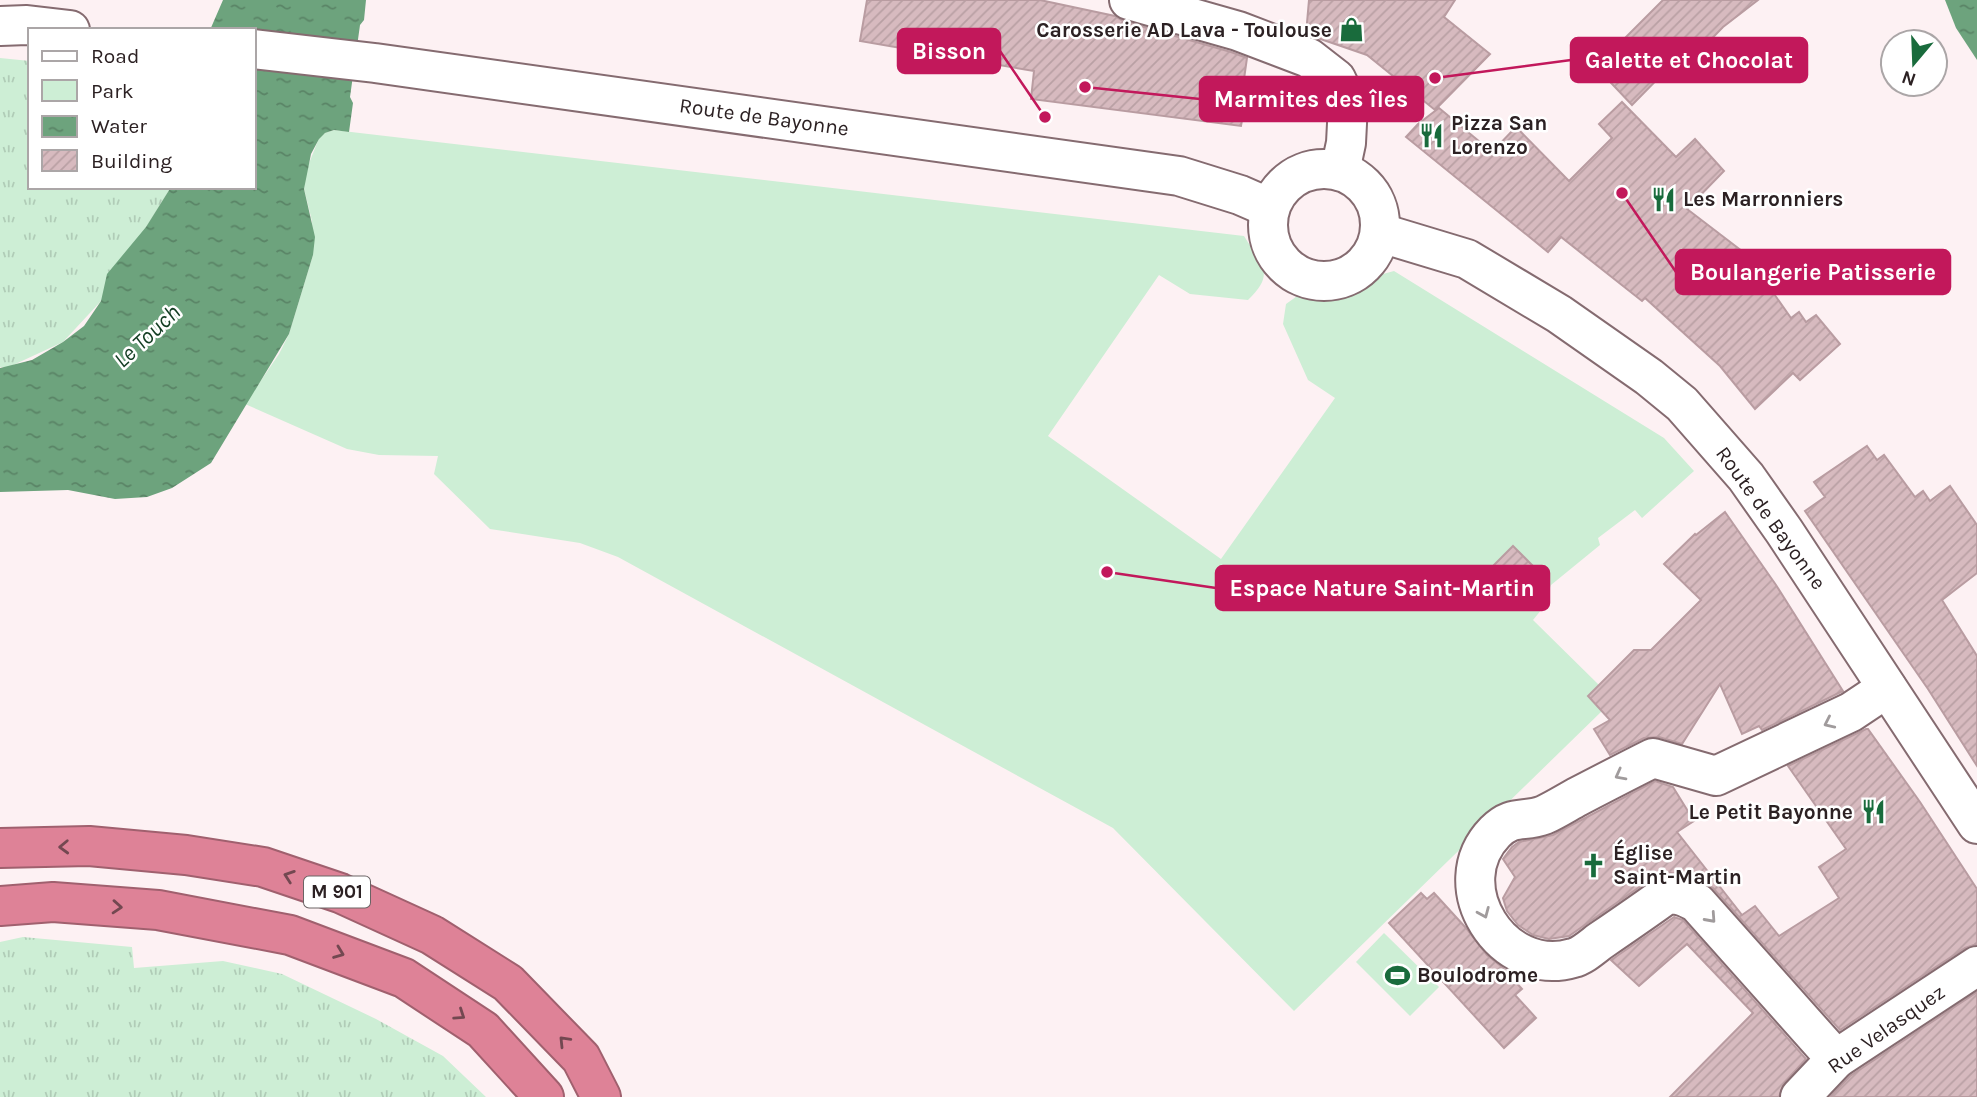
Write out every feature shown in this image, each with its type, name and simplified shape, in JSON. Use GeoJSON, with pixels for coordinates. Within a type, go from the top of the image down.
{"type":"FeatureCollection","features":[{"type":"Feature","properties":{"kind":"highway","name":"M 901"},"geometry":{"type":"LineString","coordinates":[[0,848],[89,846],[186,855],[263,867],[340,893],[432,934],[508,983],[581,1058],[601,1097]]}},
{"type":"Feature","properties":{"kind":"highway","name":"M 901"},"geometry":{"type":"LineString","coordinates":[[0,906],[53,902],[158,910],[290,935],[404,978],[483,1030],[544,1097]]}},
{"type":"Feature","properties":{"kind":"street"},"geometry":{"type":"LineString","coordinates":[[1129,0],[1238,31],[1273,44],[1309,58],[1336,79],[1348,104],[1346,143],[1340,171]]}},
{"type":"Feature","properties":{"kind":"street"},"geometry":{"type":"LineString","coordinates":[[9,23],[52,28]]}},
{"type":"Feature","properties":{"kind":"street","name":"Route de Bayonne"},"geometry":{"type":"LineString","coordinates":[[256,49],[375,63],[1179,176],[1240,195],[1270,208]]}},
{"type":"Feature","properties":{"kind":"street"},"geometry":{"type":"LineString","coordinates":[[1326,168],[1340,171],[1358,180],[1372,194],[1379,212],[1381,233],[1367,262],[1354,273],[1339,280],[1323,282],[1307,279],[1292,272],[1275,254],[1267,232],[1270,208],[1276,194],[1298,174],[1326,168]]}},
{"type":"Feature","properties":{"kind":"street","name":"Route de Bayonne"},"geometry":{"type":"LineString","coordinates":[[1381,233],[1467,259],[1559,314],[1682,404],[1746,477],[1977,824]]}},
{"type":"Feature","properties":{"kind":"street"},"geometry":{"type":"LineString","coordinates":[[1836,1059],[1697,903],[1686,897],[1676,893],[1666,895],[1575,958],[1557,961],[1536,959],[1513,951],[1495,935],[1482,914],[1476,891],[1477,868],[1483,849],[1493,834],[1507,821],[1542,816],[1653,758],[1716,776],[1851,712],[1887,688]]}},
{"type":"Feature","properties":{"kind":"street","name":"Rue Velasquez"},"geometry":{"type":"LineString","coordinates":[[1800,1097],[1836,1059],[1977,966]]}},
{"type":"Feature","properties":{"kind":"green space"},"geometry":{"type":"Polygon","coordinates":[[[0,58],[28,61],[28,189],[170,189],[101,301],[63,342],[9,367],[0,367],[0,58]]]}},
{"type":"Feature","properties":{"kind":"green space"},"geometry":{"type":"Polygon","coordinates":[[[334,130],[1244,236],[1263,269],[1264,276],[1257,291],[1248,300],[1190,294],[1159,275],[1048,436],[1221,559],[1335,398],[1308,380],[1283,324],[1286,304],[1300,294],[1342,293],[1372,277],[1394,271],[1664,438],[1694,471],[1642,518],[1635,510],[1598,538],[1600,545],[1551,585],[1542,609],[1533,620],[1599,685],[1602,711],[1294,1011],[1113,828],[618,557],[580,543],[490,529],[434,474],[438,456],[379,455],[347,449],[245,404],[279,354],[289,334],[313,255],[312,221],[304,189],[306,171],[319,138],[334,130]]]}},
{"type":"Feature","properties":{"kind":"green space","name":"Boulodrome"},"geometry":{"type":"Polygon","coordinates":[[[1384,933],[1439,987],[1410,1016],[1356,962],[1384,933]]]}},
{"type":"Feature","properties":{"kind":"green space"},"geometry":{"type":"Polygon","coordinates":[[[23,937],[132,947],[134,968],[223,961],[282,974],[376,1019],[443,1056],[486,1097],[0,1097],[0,942],[23,937]]]}},
{"type":"Feature","properties":{"kind":"water","name":"Le Touch"},"geometry":{"type":"Polygon","coordinates":[[[223,0],[366,0],[350,97],[353,103],[349,132],[334,130],[325,133],[311,154],[304,189],[315,237],[313,255],[289,334],[211,463],[172,488],[147,497],[115,499],[68,490],[0,492],[0,368],[32,360],[84,326],[101,301],[107,274],[146,227],[170,189],[256,189],[256,28],[211,28],[223,0]]]}},
{"type":"Feature","properties":{"kind":"water"},"geometry":{"type":"Polygon","coordinates":[[[1945,0],[1977,0],[1977,60],[1956,28],[1945,0]]]}},
{"type":"Feature","properties":{"kind":"building"},"geometry":{"type":"Polygon","coordinates":[[[867,0],[1040,0],[1115,16],[1123,21],[1231,52],[1247,58],[1243,86],[1248,87],[1241,126],[1031,99],[1034,71],[860,41],[867,0]]]}},
{"type":"Feature","properties":{"kind":"building"},"geometry":{"type":"Polygon","coordinates":[[[1309,0],[1455,0],[1444,17],[1490,54],[1435,110],[1367,55],[1306,34],[1309,0]]]}},
{"type":"Feature","properties":{"kind":"building"},"geometry":{"type":"Polygon","coordinates":[[[1663,0],[1758,0],[1723,27],[1690,61],[1683,53],[1632,105],[1596,67],[1663,0]]]}},
{"type":"Feature","properties":{"kind":"building"},"geometry":{"type":"Polygon","coordinates":[[[1622,102],[1676,157],[1695,139],[1724,171],[1687,209],[1755,261],[1753,264],[1791,318],[1799,312],[1806,322],[1816,315],[1840,344],[1800,380],[1793,373],[1755,409],[1720,366],[1645,298],[1642,301],[1561,237],[1548,252],[1406,137],[1439,108],[1492,152],[1516,127],[1569,181],[1612,138],[1599,124],[1622,102]]]}},
{"type":"Feature","properties":{"kind":"building"},"geometry":{"type":"Polygon","coordinates":[[[1867,446],[1877,460],[1884,455],[1915,497],[1923,491],[1930,501],[1950,486],[1977,525],[1977,573],[1942,600],[1977,656],[1977,766],[1928,689],[1805,511],[1825,497],[1814,482],[1867,446]]]}},
{"type":"Feature","properties":{"kind":"building"},"geometry":{"type":"Polygon","coordinates":[[[1725,512],[1776,585],[1843,691],[1762,730],[1759,726],[1742,734],[1720,684],[1682,744],[1659,737],[1644,738],[1610,755],[1594,729],[1610,720],[1588,696],[1634,650],[1651,650],[1701,600],[1664,564],[1695,534],[1725,512]]]}},
{"type":"Feature","properties":{"kind":"building"},"geometry":{"type":"Polygon","coordinates":[[[1513,546],[1538,571],[1509,600],[1484,575],[1513,546]]]}},
{"type":"Feature","properties":{"kind":"building"},"geometry":{"type":"Polygon","coordinates":[[[1866,729],[1920,802],[1977,889],[1977,944],[1965,948],[1840,1030],[1713,888],[1689,875],[1670,873],[1654,877],[1569,936],[1549,939],[1533,935],[1518,925],[1507,911],[1503,898],[1515,877],[1503,859],[1512,847],[1519,842],[1553,835],[1655,781],[1673,787],[1694,821],[1677,832],[1742,915],[1755,906],[1779,936],[1839,898],[1819,867],[1846,849],[1788,766],[1866,729]]]}},
{"type":"Feature","properties":{"kind":"building"},"geometry":{"type":"Polygon","coordinates":[[[1421,893],[1427,899],[1434,893],[1487,955],[1522,989],[1515,995],[1536,1018],[1504,1048],[1389,923],[1421,893]]]}},
{"type":"Feature","properties":{"kind":"building"},"geometry":{"type":"Polygon","coordinates":[[[1674,917],[1683,920],[1806,1059],[1784,1083],[1779,1097],[1670,1097],[1753,1013],[1687,944],[1639,986],[1611,960],[1674,917]]]}},
{"type":"Feature","properties":{"kind":"building"},"geometry":{"type":"Polygon","coordinates":[[[1977,992],[1977,1097],[1830,1097],[1850,1076],[1977,992]]]}},
{"type":"Feature","properties":{"kind":"place","name":"Carosserie AD Lava - Toulouse"},"geometry":{"type":"Point","coordinates":[1352,30]}},
{"type":"Feature","properties":{"kind":"place","name":"Galette et Chocolat"},"geometry":{"type":"Point","coordinates":[1435,78]}},
{"type":"Feature","properties":{"kind":"place","name":"Marmites des îles"},"geometry":{"type":"Point","coordinates":[1085,87]}},
{"type":"Feature","properties":{"kind":"place","name":"Bisson"},"geometry":{"type":"Point","coordinates":[1045,117]}},
{"type":"Feature","properties":{"kind":"place","name":"Pizza San Lorenzo"},"geometry":{"type":"Point","coordinates":[1431,135]}},
{"type":"Feature","properties":{"kind":"place","name":"Boulangerie Patisserie"},"geometry":{"type":"Point","coordinates":[1622,193]}},
{"type":"Feature","properties":{"kind":"place","name":"Les Marronniers"},"geometry":{"type":"Point","coordinates":[1663,199]}},
{"type":"Feature","properties":{"kind":"place","name":"Espace Nature Saint-Martin"},"geometry":{"type":"Point","coordinates":[1107,572]}},
{"type":"Feature","properties":{"kind":"place","name":"Le Petit Bayonne"},"geometry":{"type":"Point","coordinates":[1873,812]}},
{"type":"Feature","properties":{"kind":"place","name":"Église Saint-Martin"},"geometry":{"type":"Point","coordinates":[1593,865]}},
{"type":"Feature","properties":{"kind":"place","name":"Boulodrome"},"geometry":{"type":"Point","coordinates":[1397,975]}}]}
